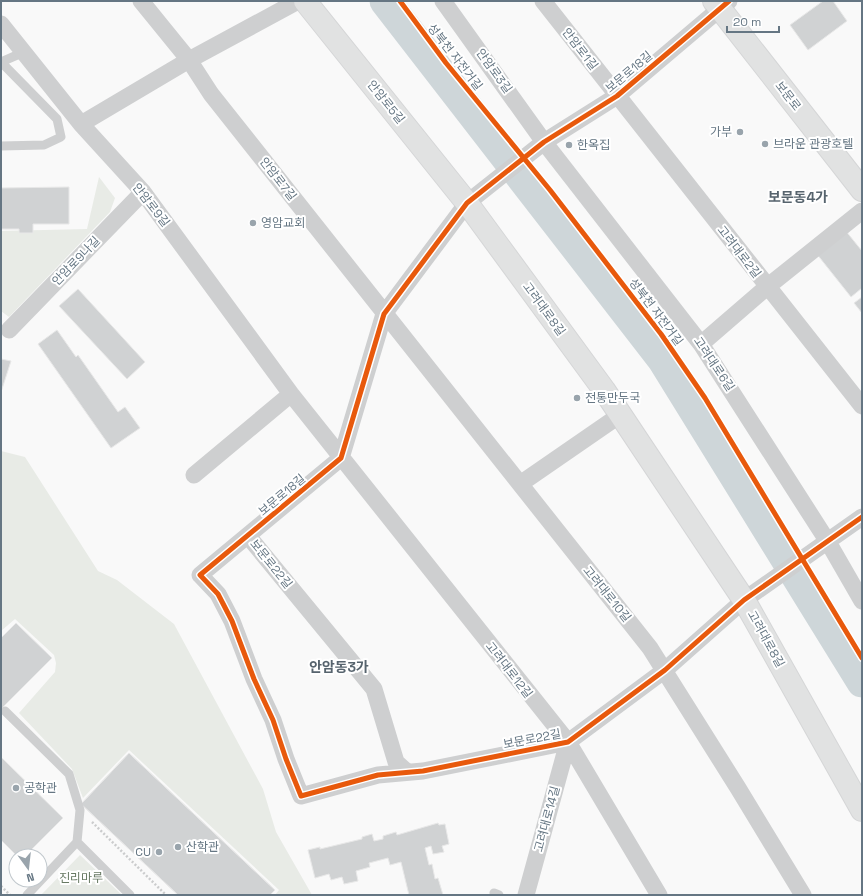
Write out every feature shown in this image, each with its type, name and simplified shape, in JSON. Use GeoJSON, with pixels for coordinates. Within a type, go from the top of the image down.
{"type":"FeatureCollection","features":[{"type":"Feature","properties":{"kind":"main road","name":"안암로5길"},"geometry":{"type":"LineString","coordinates":[[305,1],[467,203]]}},
{"type":"Feature","properties":{"kind":"main road","name":"보문로"},"geometry":{"type":"LineString","coordinates":[[721,3],[862,190]]}},
{"type":"Feature","properties":{"kind":"main road","name":"고려대로8길"},"geometry":{"type":"LineString","coordinates":[[467,203],[604,390],[744,600],[862,810]]}},
{"type":"Feature","properties":{"kind":"street","name":"안암로7길"},"geometry":{"type":"LineString","coordinates":[[141,1],[189,60],[211,94],[384,314]]}},
{"type":"Feature","properties":{"kind":"street"},"geometry":{"type":"LineString","coordinates":[[81,124],[189,60],[298,1]]}},
{"type":"Feature","properties":{"kind":"street","name":"안암로3길"},"geometry":{"type":"LineString","coordinates":[[443,1],[544,142]]}},
{"type":"Feature","properties":{"kind":"street","name":"안암로1길"},"geometry":{"type":"LineString","coordinates":[[543,1],[617,96]]}},
{"type":"Feature","properties":{"kind":"street","name":"보문로18길"},"geometry":{"type":"LineString","coordinates":[[467,203],[544,142],[617,96],[721,3]]}},
{"type":"Feature","properties":{"kind":"street","name":"안암로9길"},"geometry":{"type":"LineString","coordinates":[[1,24],[81,124],[143,192],[291,394],[341,458]]}},
{"type":"Feature","properties":{"kind":"street","name":"고려대로2길"},"geometry":{"type":"LineString","coordinates":[[617,96],[862,406]]}},
{"type":"Feature","properties":{"kind":"street","name":"고려대로6길"},"geometry":{"type":"LineString","coordinates":[[544,142],[702,344],[828,542],[862,601]]}},
{"type":"Feature","properties":{"kind":"street","name":"안암로9나길"},"geometry":{"type":"LineString","coordinates":[[9,330],[143,192]]}},
{"type":"Feature","properties":{"kind":"street"},"geometry":{"type":"LineString","coordinates":[[341,458],[384,314],[467,203]]}},
{"type":"Feature","properties":{"kind":"street"},"geometry":{"type":"LineString","coordinates":[[702,344],[767,287],[862,210]]}},
{"type":"Feature","properties":{"kind":"street","name":"고려대로10길"},"geometry":{"type":"LineString","coordinates":[[384,314],[650,648],[803,895]]}},
{"type":"Feature","properties":{"kind":"street"},"geometry":{"type":"LineString","coordinates":[[194,475],[291,394]]}},
{"type":"Feature","properties":{"kind":"street"},"geometry":{"type":"LineString","coordinates":[[520,484],[620,415]]}},
{"type":"Feature","properties":{"kind":"street","name":"보문로18길"},"geometry":{"type":"LineString","coordinates":[[301,796],[286,759],[273,720],[254,680],[232,621],[218,594],[200,575],[341,458]]}},
{"type":"Feature","properties":{"kind":"street","name":"고려대로12길"},"geometry":{"type":"LineString","coordinates":[[341,458],[568,742],[659,895]]}},
{"type":"Feature","properties":{"kind":"street"},"geometry":{"type":"LineString","coordinates":[[828,542],[862,518]]}},
{"type":"Feature","properties":{"kind":"street","name":"보문로22길"},"geometry":{"type":"LineString","coordinates":[[248,536],[374,689],[396,762],[407,772]]}},
{"type":"Feature","properties":{"kind":"street","name":"보문로22길"},"geometry":{"type":"LineString","coordinates":[[301,796],[378,775],[407,772],[568,742],[665,670],[744,600],[828,542]]}},
{"type":"Feature","properties":{"kind":"street","name":"고려대로14길"},"geometry":{"type":"LineString","coordinates":[[526,895],[568,742]]}},
{"type":"Feature","properties":{"kind":"lane"},"geometry":{"type":"LineString","coordinates":[[1,146],[44,146],[61,137],[57,119],[1,62],[24,52]]}},
{"type":"Feature","properties":{"kind":"lane"},"geometry":{"type":"LineString","coordinates":[[5,711],[69,774],[80,810],[78,842],[27,895]]}},
{"type":"Feature","properties":{"kind":"lane"},"geometry":{"type":"LineString","coordinates":[[78,842],[130,895]]}},
{"type":"Feature","properties":{"kind":"path"},"geometry":{"type":"LineString","coordinates":[[80,810],[166,895]]}},
{"type":"Feature","properties":{"kind":"path"},"geometry":{"type":"LineString","coordinates":[[1,886],[10,895]]}},
{"type":"Feature","properties":{"kind":"green space"},"geometry":{"type":"Polygon","coordinates":[[[99,177],[115,198],[110,212],[9,317],[1,311],[1,231],[87,229],[99,177]]]}},
{"type":"Feature","properties":{"kind":"green space"},"geometry":{"type":"Polygon","coordinates":[[[1,451],[25,457],[98,571],[117,580],[174,624],[263,789],[276,832],[312,895],[275,895],[279,890],[129,750],[83,798],[72,769],[19,713],[55,672],[56,663],[54,655],[15,619],[1,631],[1,451]]]}},
{"type":"Feature","properties":{"kind":"green space","name":"진리마루"},"geometry":{"type":"Polygon","coordinates":[[[80,855],[122,895],[41,895],[80,855]]]}},
{"type":"Feature","properties":{"kind":"building"},"geometry":{"type":"Polygon","coordinates":[[[823,1],[833,1],[847,21],[808,50],[790,25],[823,1]]]}},
{"type":"Feature","properties":{"kind":"building"},"geometry":{"type":"Polygon","coordinates":[[[69,187],[69,224],[33,224],[33,233],[19,233],[19,229],[1,229],[1,188],[69,187]]]}},
{"type":"Feature","properties":{"kind":"building"},"geometry":{"type":"Polygon","coordinates":[[[845,230],[862,251],[862,288],[851,297],[816,253],[845,230]]]}},
{"type":"Feature","properties":{"kind":"building"},"geometry":{"type":"Polygon","coordinates":[[[78,289],[145,362],[127,379],[59,306],[78,289]]]}},
{"type":"Feature","properties":{"kind":"building"},"geometry":{"type":"Polygon","coordinates":[[[862,297],[862,313],[854,303],[862,297]]]}},
{"type":"Feature","properties":{"kind":"building"},"geometry":{"type":"Polygon","coordinates":[[[57,330],[76,357],[78,355],[118,412],[125,407],[140,428],[111,448],[38,344],[57,330]]]}},
{"type":"Feature","properties":{"kind":"building"},"geometry":{"type":"Polygon","coordinates":[[[1,359],[11,361],[1,392],[1,359]]]}},
{"type":"Feature","properties":{"kind":"building"},"geometry":{"type":"Polygon","coordinates":[[[16,623],[52,658],[1,709],[1,638],[16,623]]]}},
{"type":"Feature","properties":{"kind":"building","name":"산학관"},"geometry":{"type":"Polygon","coordinates":[[[129,753],[275,890],[270,895],[178,895],[81,804],[129,753]]]}},
{"type":"Feature","properties":{"kind":"building","name":"산학관"},"geometry":{"type":"Polygon","coordinates":[[[129,753],[275,890],[270,895],[178,895],[81,804],[129,753]]]}},
{"type":"Feature","properties":{"kind":"building","name":"공학관"},"geometry":{"type":"Polygon","coordinates":[[[1,757],[63,818],[33,848],[9,848],[1,840],[1,757]]]}},
{"type":"Feature","properties":{"kind":"building"},"geometry":{"type":"Polygon","coordinates":[[[438,823],[439,825],[445,824],[449,844],[442,846],[444,852],[433,854],[431,846],[425,848],[429,865],[432,864],[435,879],[438,878],[443,895],[409,895],[401,862],[390,865],[388,858],[369,863],[370,867],[356,871],[358,881],[344,884],[342,877],[331,880],[329,874],[315,878],[308,850],[320,847],[320,849],[362,839],[362,837],[372,834],[374,841],[383,839],[383,836],[396,832],[397,835],[438,823]]]}},
{"type":"Feature","properties":{"kind":"waterway"},"geometry":{"type":"LineString","coordinates":[[385,1],[663,360],[862,682]]}},
{"type":"Feature","properties":{"kind":"cycle path","name":"성북천 자전거길"},"geometry":{"type":"LineString","coordinates":[[400,1],[446,63],[550,190],[661,334],[705,398],[862,658]]}},
{"type":"Feature","properties":{"kind":"cycle path"},"geometry":{"type":"LineString","coordinates":[[729,1],[617,96],[544,142],[467,203],[384,314],[341,458],[200,575],[218,594],[232,621],[254,679],[273,720],[286,759],[301,796],[378,775],[423,771],[568,742],[665,670],[744,600],[862,517]]}},
{"type":"Feature","properties":{"kind":"place","name":"가부"},"geometry":{"type":"Point","coordinates":[740,132]}},
{"type":"Feature","properties":{"kind":"place","name":"브라운 관광호텔"},"geometry":{"type":"Point","coordinates":[765,144]}},
{"type":"Feature","properties":{"kind":"place","name":"한옥집"},"geometry":{"type":"Point","coordinates":[569,145]}},
{"type":"Feature","properties":{"kind":"place","name":"영암교회"},"geometry":{"type":"Point","coordinates":[253,223]}},
{"type":"Feature","properties":{"kind":"place","name":"전통만두국"},"geometry":{"type":"Point","coordinates":[577,398]}},
{"type":"Feature","properties":{"kind":"place","name":"공학관"},"geometry":{"type":"Point","coordinates":[16,788]}},
{"type":"Feature","properties":{"kind":"place","name":"산학관"},"geometry":{"type":"Point","coordinates":[178,847]}},
{"type":"Feature","properties":{"kind":"place","name":"CU"},"geometry":{"type":"Point","coordinates":[159,852]}},
{"type":"Feature","properties":{"kind":"district","name":"보문동4가"},"geometry":{"type":"Point","coordinates":[798,197]}},
{"type":"Feature","properties":{"kind":"district","name":"안암동3가"},"geometry":{"type":"Point","coordinates":[339,667]}}]}
